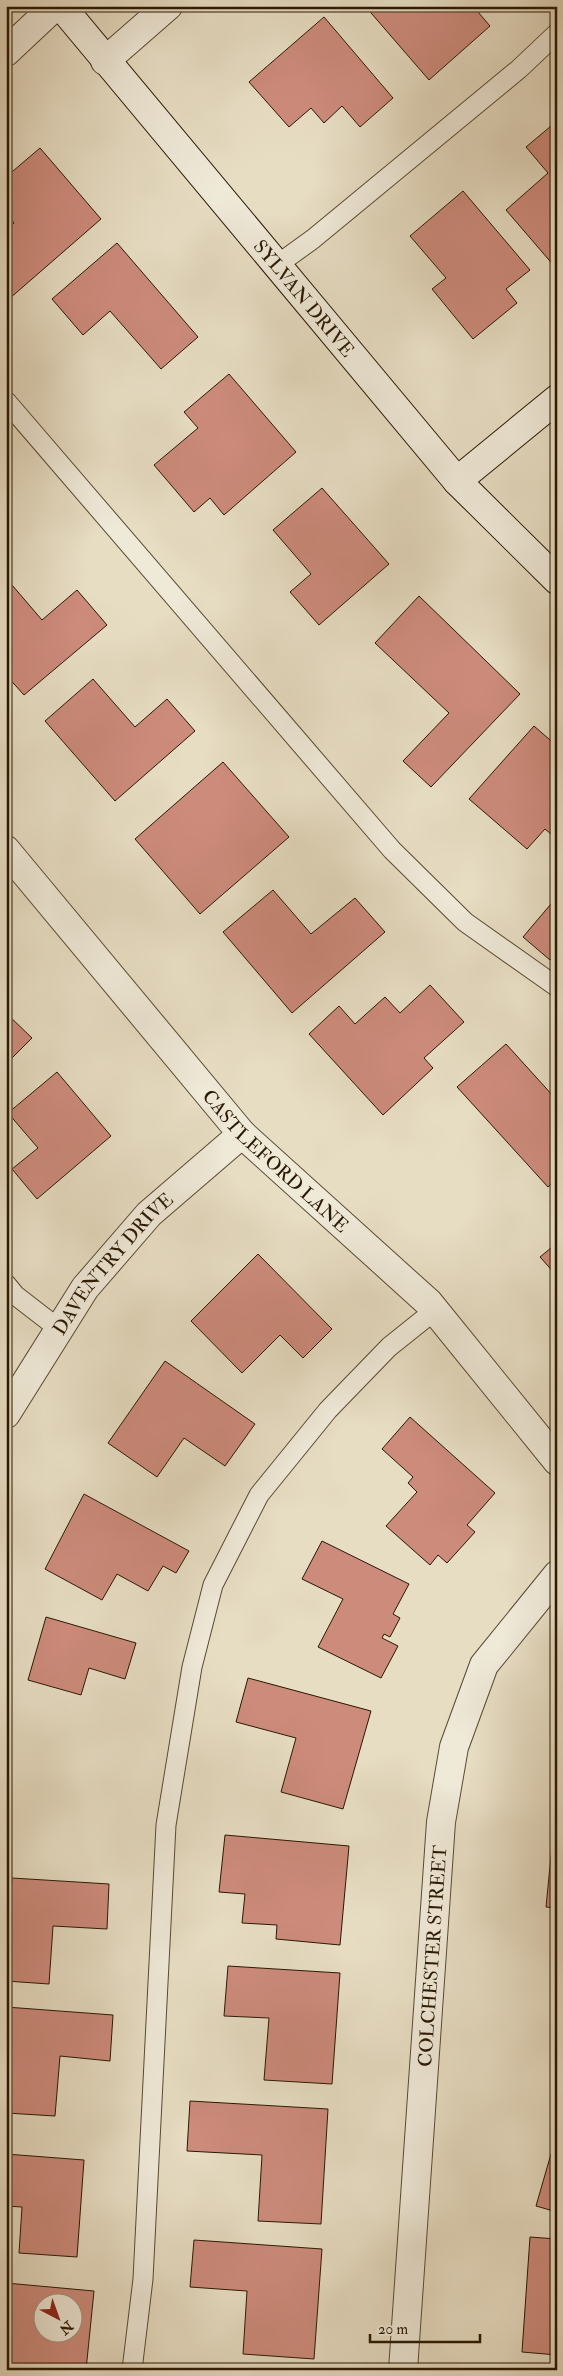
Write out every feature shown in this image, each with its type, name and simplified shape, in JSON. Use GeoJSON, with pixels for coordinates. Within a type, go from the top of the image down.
{"type":"FeatureCollection","features":[{"type":"Feature","properties":{"kind":"street"},"geometry":{"type":"LineString","coordinates":[[6,52],[56,6]]}},
{"type":"Feature","properties":{"kind":"street","name":"SYLVAN DRIVE"},"geometry":{"type":"LineString","coordinates":[[61,6],[457,481],[557,580]]}},
{"type":"Feature","properties":{"kind":"street"},"geometry":{"type":"LineString","coordinates":[[105,61],[168,6]]}},
{"type":"Feature","properties":{"kind":"street"},"geometry":{"type":"LineString","coordinates":[[457,481],[557,399]]}},
{"type":"Feature","properties":{"kind":"street","name":"CASTLEFORD LANE"},"geometry":{"type":"LineString","coordinates":[[6,850],[242,1134],[434,1311],[557,1460]]}},
{"type":"Feature","properties":{"kind":"street","name":"DAVENTRY DRIVE"},"geometry":{"type":"LineString","coordinates":[[6,1414],[85,1288],[150,1214],[242,1134]]}},
{"type":"Feature","properties":{"kind":"street","name":"COLCHESTER STREET"},"geometry":{"type":"LineString","coordinates":[[403,2370],[440,1822],[454,1747],[484,1665],[557,1575]]}},
{"type":"Feature","properties":{"kind":"lane"},"geometry":{"type":"LineString","coordinates":[[277,266],[321,233],[557,34]]}},
{"type":"Feature","properties":{"kind":"lane"},"geometry":{"type":"LineString","coordinates":[[6,402],[392,850],[465,922],[557,987]]}},
{"type":"Feature","properties":{"kind":"lane"},"geometry":{"type":"LineString","coordinates":[[6,1284],[15,1295],[59,1329]]}},
{"type":"Feature","properties":{"kind":"lane"},"geometry":{"type":"LineString","coordinates":[[132,2370],[143,2279],[166,1825],[192,1667],[213,1585],[259,1495],[328,1410],[389,1347],[434,1311]]}},
{"type":"Feature","properties":{"kind":"building"},"geometry":{"type":"Polygon","coordinates":[[[365,6],[473,6],[490,26],[429,80],[365,6]]]}},
{"type":"Feature","properties":{"kind":"building"},"geometry":{"type":"Polygon","coordinates":[[[324,17],[393,98],[360,127],[342,106],[324,123],[311,108],[289,127],[249,82],[324,17]]]}},
{"type":"Feature","properties":{"kind":"building"},"geometry":{"type":"Polygon","coordinates":[[[557,121],[557,266],[555,267],[506,210],[548,173],[526,147],[557,121]]]}},
{"type":"Feature","properties":{"kind":"building"},"geometry":{"type":"Polygon","coordinates":[[[40,148],[101,219],[9,299],[6,297],[6,230],[14,223],[6,214],[6,177],[40,148]]]}},
{"type":"Feature","properties":{"kind":"building"},"geometry":{"type":"Polygon","coordinates":[[[463,191],[530,270],[506,289],[517,303],[473,339],[432,289],[446,278],[410,236],[463,191]]]}},
{"type":"Feature","properties":{"kind":"building"},"geometry":{"type":"Polygon","coordinates":[[[117,243],[198,337],[161,369],[110,311],[83,335],[52,299],[117,243]]]}},
{"type":"Feature","properties":{"kind":"building"},"geometry":{"type":"Polygon","coordinates":[[[229,374],[296,452],[224,515],[210,498],[194,512],[154,465],[198,428],[184,412],[229,374]]]}},
{"type":"Feature","properties":{"kind":"building"},"geometry":{"type":"Polygon","coordinates":[[[322,488],[389,564],[319,625],[290,592],[311,574],[273,530],[322,488]]]}},
{"type":"Feature","properties":{"kind":"building"},"geometry":{"type":"Polygon","coordinates":[[[6,578],[42,620],[77,590],[107,625],[24,695],[6,675],[6,578]]]}},
{"type":"Feature","properties":{"kind":"building"},"geometry":{"type":"Polygon","coordinates":[[[419,596],[520,694],[431,787],[403,761],[449,713],[375,643],[419,596]]]}},
{"type":"Feature","properties":{"kind":"building"},"geometry":{"type":"Polygon","coordinates":[[[93,679],[135,727],[167,699],[195,731],[115,801],[45,721],[93,679]]]}},
{"type":"Feature","properties":{"kind":"building"},"geometry":{"type":"Polygon","coordinates":[[[534,726],[557,746],[557,839],[545,829],[527,849],[469,799],[534,726]]]}},
{"type":"Feature","properties":{"kind":"building"},"geometry":{"type":"Polygon","coordinates":[[[223,762],[289,837],[200,914],[135,839],[223,762]]]}},
{"type":"Feature","properties":{"kind":"building"},"geometry":{"type":"Polygon","coordinates":[[[273,890],[311,934],[355,898],[385,932],[292,1013],[223,932],[273,890]]]}},
{"type":"Feature","properties":{"kind":"building"},"geometry":{"type":"Polygon","coordinates":[[[556,898],[557,952],[550,960],[523,937],[556,898]]]}},
{"type":"Feature","properties":{"kind":"building"},"geometry":{"type":"Polygon","coordinates":[[[430,985],[464,1022],[424,1058],[433,1068],[383,1115],[309,1034],[339,1006],[355,1024],[385,997],[400,1013],[430,985]]]}},
{"type":"Feature","properties":{"kind":"building"},"geometry":{"type":"Polygon","coordinates":[[[6,1013],[32,1038],[6,1064],[6,1013]]]}},
{"type":"Feature","properties":{"kind":"building"},"geometry":{"type":"Polygon","coordinates":[[[506,1044],[555,1098],[557,1097],[557,1179],[548,1187],[457,1087],[506,1044]]]}},
{"type":"Feature","properties":{"kind":"building"},"geometry":{"type":"Polygon","coordinates":[[[57,1072],[111,1136],[37,1199],[12,1169],[38,1148],[8,1113],[57,1072]]]}},
{"type":"Feature","properties":{"kind":"building"},"geometry":{"type":"Polygon","coordinates":[[[557,1243],[557,1276],[540,1257],[557,1243]]]}},
{"type":"Feature","properties":{"kind":"building"},"geometry":{"type":"Polygon","coordinates":[[[258,1254],[332,1329],[303,1358],[280,1335],[242,1373],[191,1321],[258,1254]]]}},
{"type":"Feature","properties":{"kind":"building"},"geometry":{"type":"Polygon","coordinates":[[[165,1361],[255,1424],[225,1466],[184,1438],[157,1477],[108,1443],[165,1361]]]}},
{"type":"Feature","properties":{"kind":"building"},"geometry":{"type":"Polygon","coordinates":[[[410,1417],[495,1493],[467,1525],[475,1532],[447,1563],[438,1555],[430,1565],[386,1526],[417,1492],[408,1483],[413,1477],[382,1449],[410,1417]]]}},
{"type":"Feature","properties":{"kind":"building"},"geometry":{"type":"Polygon","coordinates":[[[84,1494],[189,1551],[176,1573],[163,1566],[148,1591],[117,1574],[102,1600],[45,1569],[84,1494]]]}},
{"type":"Feature","properties":{"kind":"building"},"geometry":{"type":"Polygon","coordinates":[[[322,1541],[409,1584],[393,1614],[400,1618],[390,1637],[384,1634],[382,1638],[398,1646],[381,1678],[318,1647],[343,1599],[302,1579],[322,1541]]]}},
{"type":"Feature","properties":{"kind":"building"},"geometry":{"type":"Polygon","coordinates":[[[46,1617],[136,1643],[125,1679],[89,1668],[81,1695],[28,1680],[46,1617]]]}},
{"type":"Feature","properties":{"kind":"building"},"geometry":{"type":"Polygon","coordinates":[[[248,1678],[371,1711],[343,1809],[281,1792],[296,1738],[236,1722],[248,1678]]]}},
{"type":"Feature","properties":{"kind":"building"},"geometry":{"type":"Polygon","coordinates":[[[554,1825],[557,1826],[557,1908],[546,1907],[554,1825]]]}},
{"type":"Feature","properties":{"kind":"building"},"geometry":{"type":"Polygon","coordinates":[[[225,1835],[349,1846],[340,1945],[276,1939],[277,1925],[242,1923],[245,1894],[219,1892],[225,1835]]]}},
{"type":"Feature","properties":{"kind":"building"},"geometry":{"type":"Polygon","coordinates":[[[12,1878],[109,1884],[107,1929],[53,1926],[49,1984],[6,1981],[12,1878]]]}},
{"type":"Feature","properties":{"kind":"building"},"geometry":{"type":"Polygon","coordinates":[[[228,1966],[340,1973],[332,2084],[264,2080],[269,2018],[224,2016],[228,1966]]]}},
{"type":"Feature","properties":{"kind":"building"},"geometry":{"type":"Polygon","coordinates":[[[6,2007],[113,2015],[110,2061],[60,2056],[55,2116],[6,2113],[6,2007]]]}},
{"type":"Feature","properties":{"kind":"building"},"geometry":{"type":"Polygon","coordinates":[[[190,2101],[328,2109],[321,2224],[258,2221],[262,2155],[187,2151],[190,2101]]]}},
{"type":"Feature","properties":{"kind":"building"},"geometry":{"type":"Polygon","coordinates":[[[557,2133],[557,2212],[536,2206],[557,2133]]]}},
{"type":"Feature","properties":{"kind":"building"},"geometry":{"type":"Polygon","coordinates":[[[6,2154],[84,2160],[77,2257],[19,2253],[22,2207],[6,2206],[6,2154]]]}},
{"type":"Feature","properties":{"kind":"building"},"geometry":{"type":"Polygon","coordinates":[[[530,2237],[557,2239],[557,2355],[522,2352],[530,2237]]]}},
{"type":"Feature","properties":{"kind":"building"},"geometry":{"type":"Polygon","coordinates":[[[194,2240],[322,2249],[314,2359],[243,2354],[247,2291],[190,2287],[194,2240]]]}},
{"type":"Feature","properties":{"kind":"building"},"geometry":{"type":"Polygon","coordinates":[[[6,2283],[94,2291],[86,2370],[27,2365],[27,2370],[6,2370],[6,2283]]]}}]}
